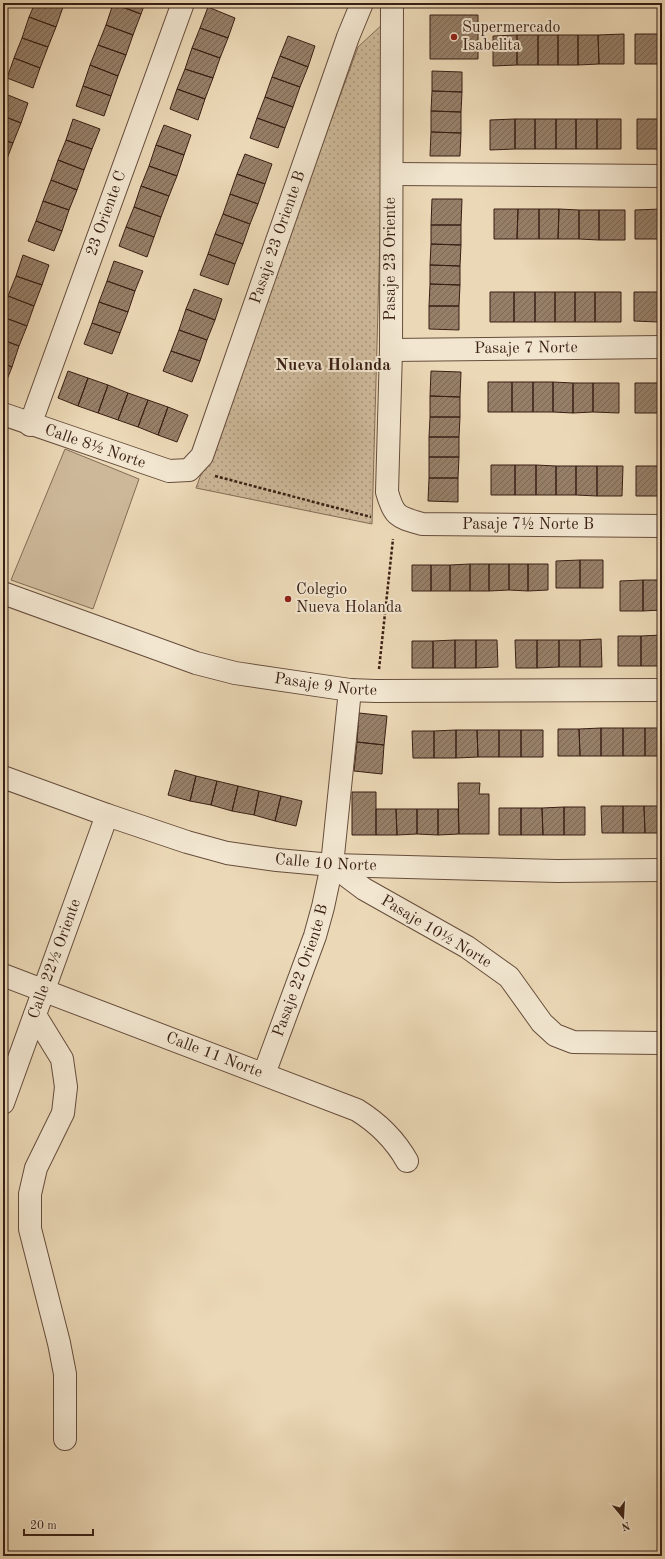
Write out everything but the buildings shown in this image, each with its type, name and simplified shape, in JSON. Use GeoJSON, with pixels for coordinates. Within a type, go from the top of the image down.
{"type":"FeatureCollection","features":[{"type":"Feature","properties":{"kind":"street","name":"23 Oriente C"},"geometry":{"type":"LineString","coordinates":[[30,425],[183,3]]}},
{"type":"Feature","properties":{"kind":"street","name":"Pasaje 23 Oriente B"},"geometry":{"type":"LineString","coordinates":[[189,470],[202,456],[348,37],[362,3]]}},
{"type":"Feature","properties":{"kind":"street","name":"Pasaje 23 Oriente"},"geometry":{"type":"LineString","coordinates":[[392,3],[391,350],[387,492],[395,518]]}},
{"type":"Feature","properties":{"kind":"street"},"geometry":{"type":"LineString","coordinates":[[392,174],[662,176]]}},
{"type":"Feature","properties":{"kind":"street","name":"Pasaje 7 Norte"},"geometry":{"type":"LineString","coordinates":[[391,350],[662,348]]}},
{"type":"Feature","properties":{"kind":"street","name":"Calle 8½ Norte"},"geometry":{"type":"LineString","coordinates":[[3,414],[30,425],[169,471],[189,470]]}},
{"type":"Feature","properties":{"kind":"street","name":"Pasaje 7½ Norte B"},"geometry":{"type":"LineString","coordinates":[[395,518],[406,519],[422,524],[662,526]]}},
{"type":"Feature","properties":{"kind":"street","name":"Pasaje 9 Norte"},"geometry":{"type":"LineString","coordinates":[[3,593],[196,663],[235,673],[350,690],[662,690]]}},
{"type":"Feature","properties":{"kind":"street","name":"Pasaje 22 Oriente B"},"geometry":{"type":"LineString","coordinates":[[264,1074],[315,936],[323,907],[332,865],[350,690]]}},
{"type":"Feature","properties":{"kind":"street","name":"Calle 10 Norte"},"geometry":{"type":"LineString","coordinates":[[3,777],[187,842],[227,853],[277,860],[332,865],[557,871],[662,870]]}},
{"type":"Feature","properties":{"kind":"street","name":"Calle 22½ Oriente"},"geometry":{"type":"LineString","coordinates":[[3,1103],[108,815]]}},
{"type":"Feature","properties":{"kind":"street","name":"Pasaje 10½ Norte"},"geometry":{"type":"LineString","coordinates":[[332,865],[364,889],[468,947],[509,978],[542,1024],[555,1035],[573,1042],[662,1042]]}},
{"type":"Feature","properties":{"kind":"street","name":"Calle 11 Norte"},"geometry":{"type":"LineString","coordinates":[[3,975],[357,1110],[381,1126],[391,1137],[407,1160]]}},
{"type":"Feature","properties":{"kind":"street"},"geometry":{"type":"LineString","coordinates":[[35,1015],[62,1059],[66,1087],[63,1113],[36,1168],[30,1194],[30,1229],[59,1343],[65,1374],[65,1439]]}},
{"type":"Feature","properties":{"kind":"path"},"geometry":{"type":"LineString","coordinates":[[189,470],[395,518],[376,691]]}},
{"type":"Feature","properties":{"kind":"shaded area"},"geometry":{"type":"Polygon","coordinates":[[[386,21],[372,524],[196,488],[358,47],[386,21]]]}},
{"type":"Feature","properties":{"kind":"shaded area"},"geometry":{"type":"Polygon","coordinates":[[[65,449],[139,479],[93,609],[11,580],[65,449]]]}},
{"type":"Feature","properties":{"kind":"place","name":"Supermercado Isabelita"},"geometry":{"type":"Point","coordinates":[454,37]}},
{"type":"Feature","properties":{"kind":"place","name":"Colegio Nueva Holanda"},"geometry":{"type":"Point","coordinates":[288,599]}},
{"type":"Feature","properties":{"kind":"district","name":"Nueva Holanda"},"geometry":{"type":"Point","coordinates":[333,365]}}]}
